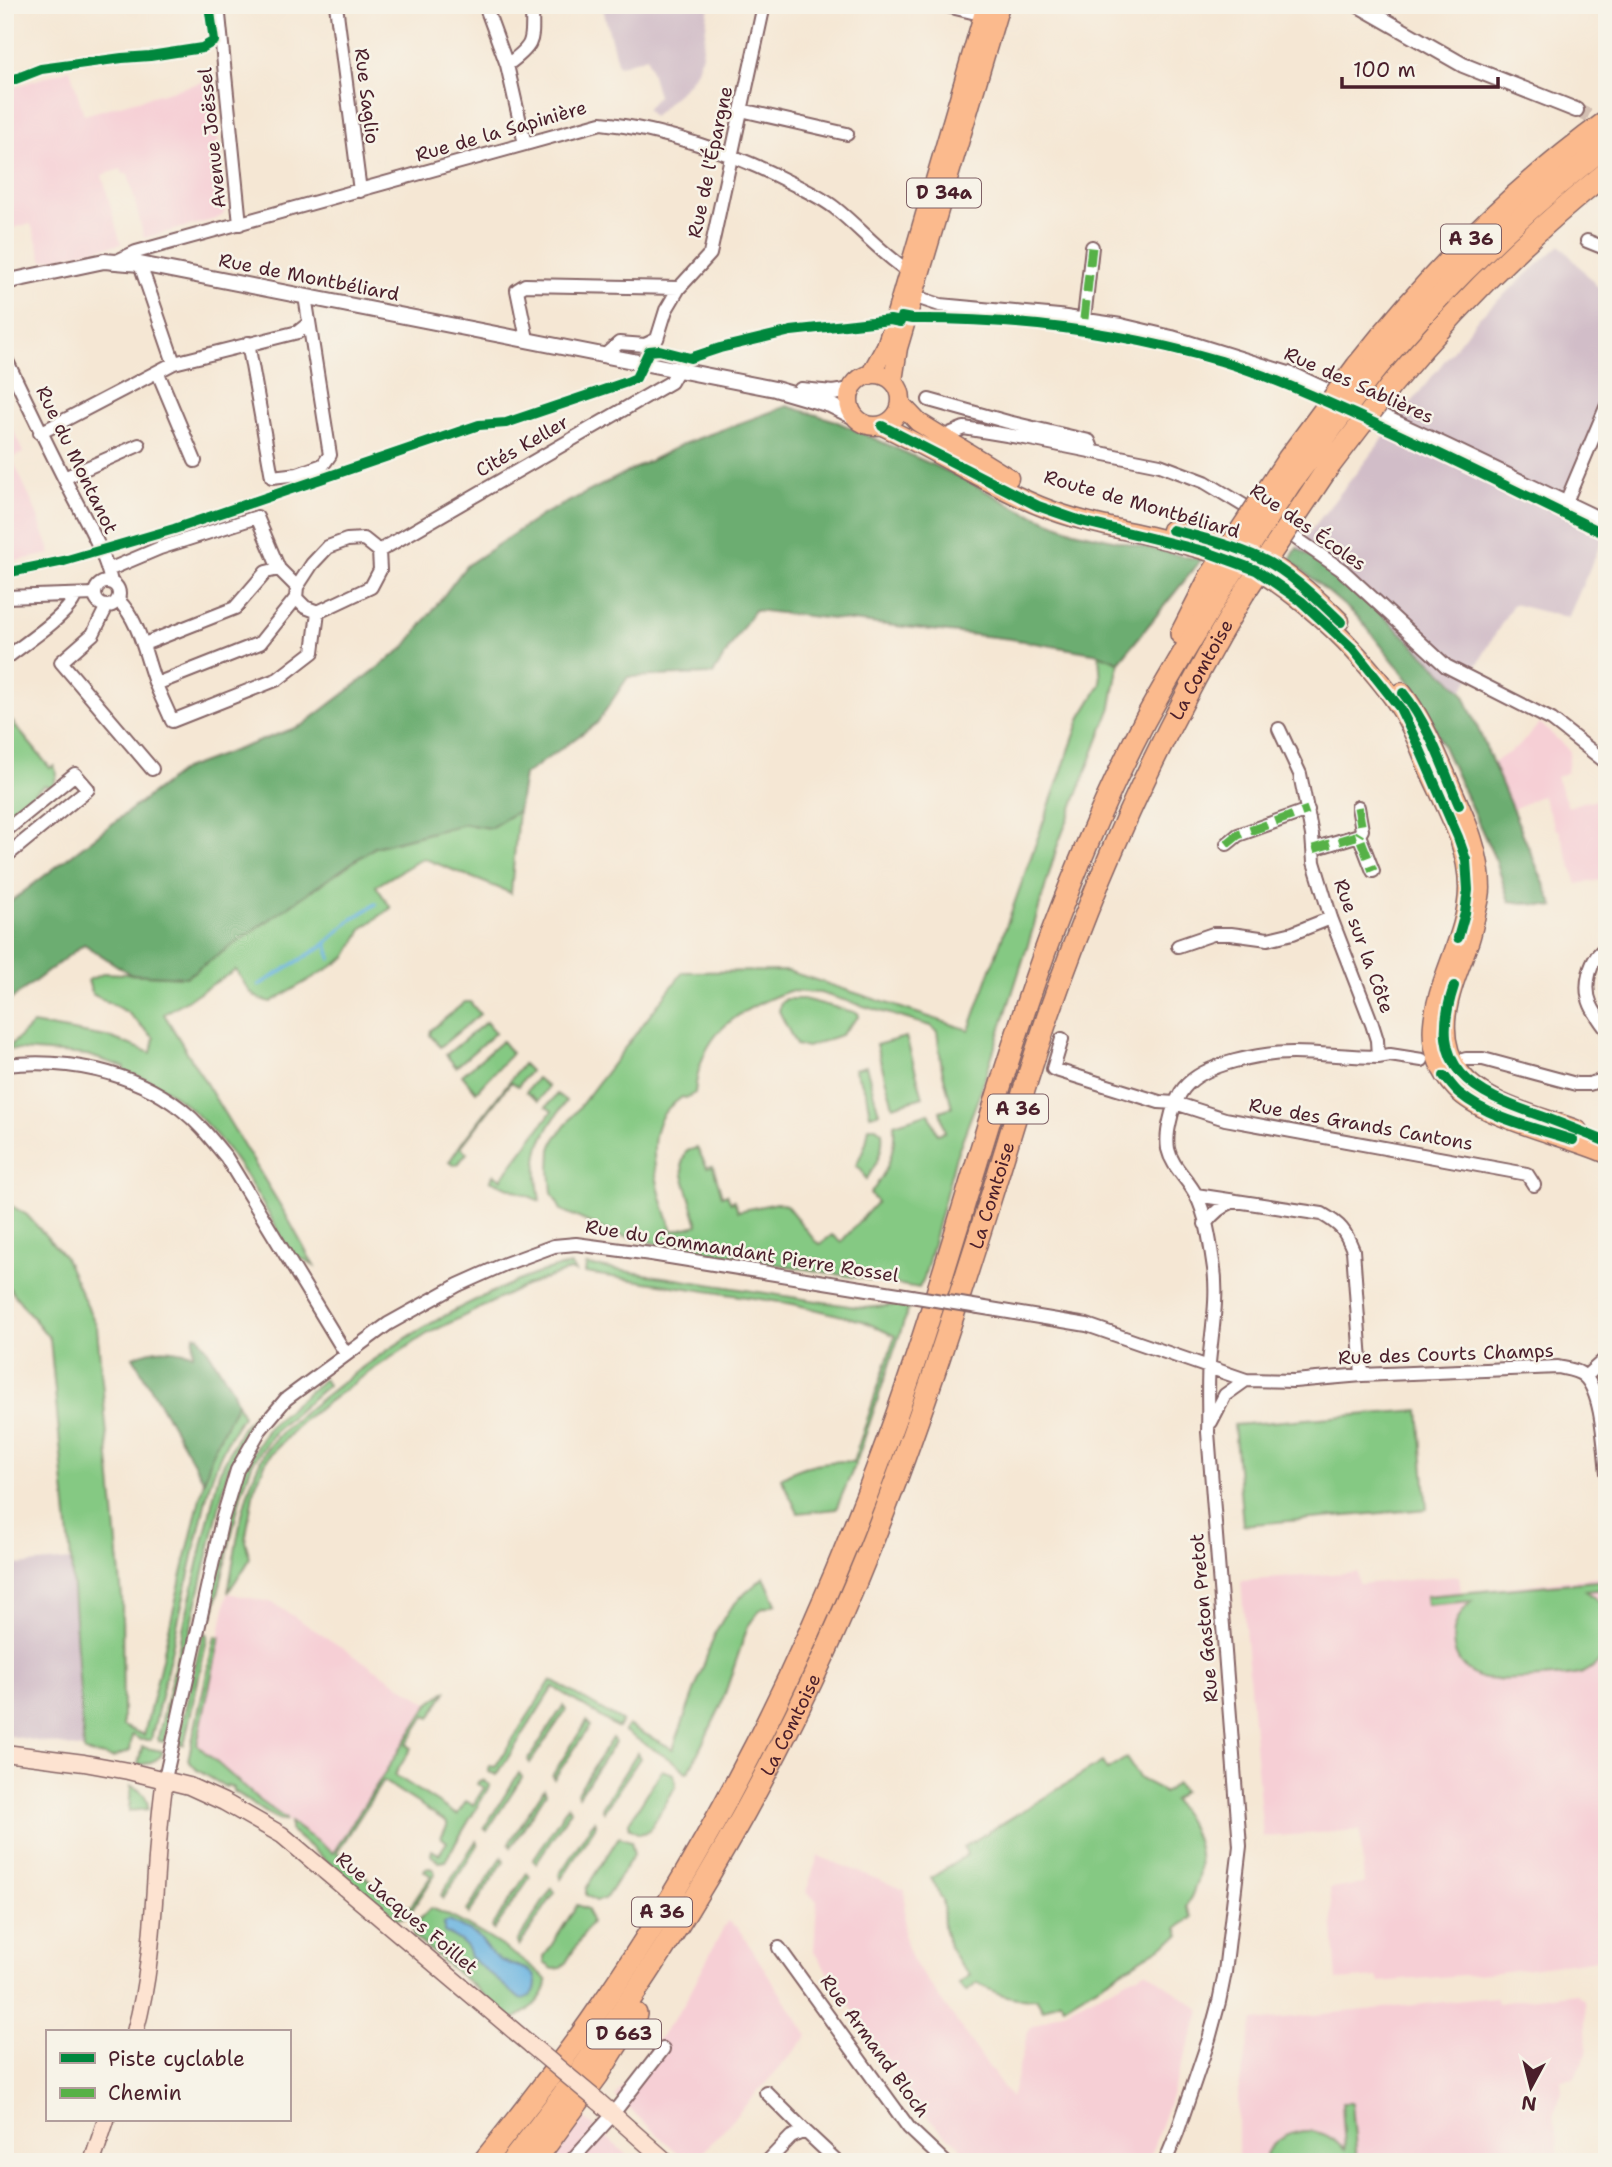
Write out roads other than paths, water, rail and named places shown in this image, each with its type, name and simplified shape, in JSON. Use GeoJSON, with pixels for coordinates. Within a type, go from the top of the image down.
{"type":"FeatureCollection","features":[{"type":"Feature","properties":{"kind":"highway","name":"La Comtoise"},"geometry":{"type":"LineString","coordinates":[[483,2162],[588,2024],[656,1921],[729,1795],[790,1675],[861,1511],[904,1394],[935,1303],[1025,1009],[1054,928],[1185,624],[1217,581],[1287,459],[1364,370],[1396,319],[1460,250],[1536,179],[1605,127]]}},
{"type":"Feature","properties":{"kind":"highway","name":"La Comtoise"},"geometry":{"type":"LineString","coordinates":[[511,2162],[631,2000],[733,1835],[786,1735],[846,1605],[922,1409],[1048,1015],[1091,902],[1156,753],[1212,648],[1244,593],[1327,469],[1389,388],[1429,341],[1500,267],[1546,223],[1607,172]]}},
{"type":"Feature","properties":{"kind":"highway","name":"D 663"},"geometry":{"type":"LineString","coordinates":[[534,2162],[614,2051],[654,1981],[697,1895]]}},
{"type":"Feature","properties":{"kind":"main road","name":"D 34a"},"geometry":{"type":"LineString","coordinates":[[893,381],[898,348],[1000,5]]}},
{"type":"Feature","properties":{"kind":"main road","name":"D 34a"},"geometry":{"type":"LineString","coordinates":[[870,375],[886,346],[979,8]]}},
{"type":"Feature","properties":{"kind":"main road"},"geometry":{"type":"LineString","coordinates":[[878,374],[893,381],[901,396],[901,404],[894,418],[882,426],[867,425],[854,417],[849,404],[850,390],[855,383],[878,374]]}},
{"type":"Feature","properties":{"kind":"main road","name":"Route de Montbéliard"},"geometry":{"type":"LineString","coordinates":[[901,404],[918,422],[1037,494],[1081,509],[1213,540],[1262,559],[1309,591],[1358,638],[1411,703],[1463,814],[1479,859],[1481,891],[1470,943],[1458,970],[1445,1021],[1445,1032],[1454,1063],[1476,1088],[1498,1101],[1607,1142]]}},
{"type":"Feature","properties":{"kind":"main road","name":"Route de Montbéliard"},"geometry":{"type":"LineString","coordinates":[[882,426],[1038,506],[1081,521],[1204,551],[1256,570],[1301,601],[1353,649],[1400,708],[1458,836],[1465,860],[1468,890],[1465,913],[1436,1002],[1432,1039],[1434,1055],[1444,1076],[1458,1092],[1480,1106],[1607,1154]]}},
{"type":"Feature","properties":{"kind":"main road"},"geometry":{"type":"LineString","coordinates":[[919,444],[930,443],[942,437]]}},
{"type":"Feature","properties":{"kind":"main road","name":"Rue Jacques Foillet"},"geometry":{"type":"LineString","coordinates":[[5,1753],[84,1763],[189,1786],[224,1802],[282,1835],[613,2113],[667,2162]]}},
{"type":"Feature","properties":{"kind":"main road"},"geometry":{"type":"LineString","coordinates":[[136,2030],[151,1948],[160,1811],[165,1779]]}},
{"type":"Feature","properties":{"kind":"main road"},"geometry":{"type":"LineString","coordinates":[[91,2159],[105,2122]]}},
{"type":"Feature","properties":{"kind":"street","name":"Avenue Joëssel"},"geometry":{"type":"LineString","coordinates":[[218,5],[240,224]]}},
{"type":"Feature","properties":{"kind":"street","name":"Rue Saglio"},"geometry":{"type":"LineString","coordinates":[[335,5],[360,191]]}},
{"type":"Feature","properties":{"kind":"street"},"geometry":{"type":"LineString","coordinates":[[485,5],[507,65],[525,144]]}},
{"type":"Feature","properties":{"kind":"street"},"geometry":{"type":"LineString","coordinates":[[507,65],[529,47],[532,36],[532,5]]}},
{"type":"Feature","properties":{"kind":"street","name":"Rue de l'Épargne"},"geometry":{"type":"LineString","coordinates":[[605,355],[619,343],[647,348],[657,339],[667,310],[679,288],[710,254],[764,5]]}},
{"type":"Feature","properties":{"kind":"street"},"geometry":{"type":"LineString","coordinates":[[943,5],[979,8]]}},
{"type":"Feature","properties":{"kind":"street"},"geometry":{"type":"LineString","coordinates":[[1358,5],[1463,65],[1576,110]]}},
{"type":"Feature","properties":{"kind":"street"},"geometry":{"type":"LineString","coordinates":[[741,110],[847,134]]}},
{"type":"Feature","properties":{"kind":"street","name":"Rue de la Sapinière"},"geometry":{"type":"LineString","coordinates":[[117,261],[136,252],[601,123],[629,126],[731,155],[817,196],[836,209],[888,258],[908,271]]}},
{"type":"Feature","properties":{"kind":"street"},"geometry":{"type":"LineString","coordinates":[[1587,241],[1607,249]]}},
{"type":"Feature","properties":{"kind":"street"},"geometry":{"type":"LineString","coordinates":[[1084,319],[1092,247]]}},
{"type":"Feature","properties":{"kind":"street","name":"Rue de Montbéliard"},"geometry":{"type":"LineString","coordinates":[[5,282],[92,262],[140,264],[775,388]]}},
{"type":"Feature","properties":{"kind":"street"},"geometry":{"type":"LineString","coordinates":[[140,264],[174,363]]}},
{"type":"Feature","properties":{"kind":"street"},"geometry":{"type":"LineString","coordinates":[[527,339],[517,290],[525,285],[679,288]]}},
{"type":"Feature","properties":{"kind":"street"},"geometry":{"type":"LineString","coordinates":[[248,343],[272,477],[298,474],[323,465],[330,456],[304,296]]}},
{"type":"Feature","properties":{"kind":"street","name":"Rue des Sablières"},"geometry":{"type":"LineString","coordinates":[[913,296],[940,304],[1121,325],[1172,337],[1295,375],[1607,522]]}},
{"type":"Feature","properties":{"kind":"street"},"geometry":{"type":"LineString","coordinates":[[40,433],[174,363],[298,332],[308,324]]}},
{"type":"Feature","properties":{"kind":"street","name":"Rue du Montanot"},"geometry":{"type":"LineString","coordinates":[[5,357],[109,576],[119,589],[112,603]]}},
{"type":"Feature","properties":{"kind":"street","name":"Cités Keller"},"geometry":{"type":"LineString","coordinates":[[379,551],[671,382],[679,368]]}},
{"type":"Feature","properties":{"kind":"street"},"geometry":{"type":"LineString","coordinates":[[158,373],[195,461]]}},
{"type":"Feature","properties":{"kind":"street"},"geometry":{"type":"LineString","coordinates":[[775,388],[833,393],[850,390]]}},
{"type":"Feature","properties":{"kind":"street"},"geometry":{"type":"LineString","coordinates":[[775,388],[830,405],[854,417]]}},
{"type":"Feature","properties":{"kind":"street"},"geometry":{"type":"LineString","coordinates":[[929,400],[1088,441],[1093,451]]}},
{"type":"Feature","properties":{"kind":"street"},"geometry":{"type":"LineString","coordinates":[[1566,502],[1607,405]]}},
{"type":"Feature","properties":{"kind":"street","name":"Rue des Écoles"},"geometry":{"type":"LineString","coordinates":[[942,437],[964,428],[1160,465],[1205,482],[1284,530],[1342,570],[1446,666],[1552,720],[1607,763]]}},
{"type":"Feature","properties":{"kind":"street"},"geometry":{"type":"LineString","coordinates":[[64,478],[139,445]]}},
{"type":"Feature","properties":{"kind":"street"},"geometry":{"type":"LineString","coordinates":[[95,594],[100,584],[109,576],[160,548],[257,517],[279,569],[297,593],[306,607],[318,612],[370,587],[380,570],[379,551],[365,539],[347,540],[328,547],[312,564],[297,593],[260,643],[156,684]]}},
{"type":"Feature","properties":{"kind":"street"},"geometry":{"type":"LineString","coordinates":[[144,644],[235,608],[266,572],[279,569]]}},
{"type":"Feature","properties":{"kind":"street"},"geometry":{"type":"LineString","coordinates":[[95,594],[99,602],[112,603],[127,610],[144,644],[156,684],[172,721],[278,679],[313,652],[318,612]]}},
{"type":"Feature","properties":{"kind":"street"},"geometry":{"type":"LineString","coordinates":[[5,597],[95,594]]}},
{"type":"Feature","properties":{"kind":"street"},"geometry":{"type":"LineString","coordinates":[[5,659],[64,613],[73,603],[75,596]]}},
{"type":"Feature","properties":{"kind":"street"},"geometry":{"type":"LineString","coordinates":[[112,603],[93,634],[61,662],[152,769]]}},
{"type":"Feature","properties":{"kind":"street","name":"Rue sur la Côte"},"geometry":{"type":"LineString","coordinates":[[1279,729],[1300,774],[1308,810],[1314,862],[1331,918],[1372,1024],[1377,1040],[1378,1058]]}},
{"type":"Feature","properties":{"kind":"street"},"geometry":{"type":"LineString","coordinates":[[5,831],[75,774],[88,789],[5,857]]}},
{"type":"Feature","properties":{"kind":"street","name":"Rue sur la Côte"},"geometry":{"type":"LineString","coordinates":[[1358,807],[1362,830],[1359,835],[1373,871]]}},
{"type":"Feature","properties":{"kind":"street"},"geometry":{"type":"LineString","coordinates":[[1227,844],[1238,835],[1308,810]]}},
{"type":"Feature","properties":{"kind":"street"},"geometry":{"type":"LineString","coordinates":[[1313,849],[1359,835]]}},
{"type":"Feature","properties":{"kind":"street"},"geometry":{"type":"LineString","coordinates":[[1178,946],[1213,934],[1268,940],[1331,918]]}},
{"type":"Feature","properties":{"kind":"street"},"geometry":{"type":"LineString","coordinates":[[1607,947],[1593,962],[1588,990],[1590,1003],[1607,1030]]}},
{"type":"Feature","properties":{"kind":"street","name":"Rue des Grands Cantons"},"geometry":{"type":"LineString","coordinates":[[1062,1039],[1054,1069],[1159,1102],[1175,1103],[1249,1124],[1527,1174],[1534,1185]]}},
{"type":"Feature","properties":{"kind":"street"},"geometry":{"type":"LineString","coordinates":[[1175,1103],[1183,1089],[1213,1068],[1274,1054],[1378,1058],[1390,1055],[1422,1060]]}},
{"type":"Feature","properties":{"kind":"street"},"geometry":{"type":"LineString","coordinates":[[1454,1063],[1466,1059],[1483,1059],[1576,1084],[1590,1084],[1607,1079]]}},
{"type":"Feature","properties":{"kind":"street"},"geometry":{"type":"LineString","coordinates":[[5,1065],[26,1062],[62,1064],[112,1073],[144,1086],[180,1108],[203,1129],[226,1157],[346,1354]]}},
{"type":"Feature","properties":{"kind":"street","name":"Rue Gaston Pretot"},"geometry":{"type":"LineString","coordinates":[[1165,2162],[1209,2039],[1226,1972],[1240,1846],[1209,1432],[1209,1367],[1216,1292],[1214,1263],[1196,1195],[1168,1152],[1167,1134],[1175,1103]]}},
{"type":"Feature","properties":{"kind":"street"},"geometry":{"type":"LineString","coordinates":[[1196,1195],[1322,1214],[1338,1223],[1347,1234],[1353,1250],[1362,1375]]}},
{"type":"Feature","properties":{"kind":"street"},"geometry":{"type":"LineString","coordinates":[[1205,1224],[1211,1214],[1234,1201]]}},
{"type":"Feature","properties":{"kind":"street","name":"Rue du Commandant Pierre Rossel"},"geometry":{"type":"LineString","coordinates":[[165,1779],[219,1532],[237,1470],[260,1430],[286,1399],[388,1324],[458,1285],[505,1264],[554,1247],[576,1244],[651,1254],[1087,1325],[1209,1367]]}},
{"type":"Feature","properties":{"kind":"street"},"geometry":{"type":"LineString","coordinates":[[1605,1360],[1585,1377],[1596,1394],[1607,1473]]}},
{"type":"Feature","properties":{"kind":"street","name":"Rue des Courts Champs"},"geometry":{"type":"LineString","coordinates":[[1209,1367],[1246,1380],[1294,1381],[1362,1375],[1558,1367],[1575,1371],[1585,1377]]}},
{"type":"Feature","properties":{"kind":"street"},"geometry":{"type":"LineString","coordinates":[[1209,1432],[1213,1417],[1225,1395],[1246,1380]]}},
{"type":"Feature","properties":{"kind":"street"},"geometry":{"type":"LineString","coordinates":[[5,1474],[5,1491]]}},
{"type":"Feature","properties":{"kind":"street","name":"Rue Armand Bloch"},"geometry":{"type":"LineString","coordinates":[[779,1948],[909,2128],[945,2162]]}},
{"type":"Feature","properties":{"kind":"street"},"geometry":{"type":"LineString","coordinates":[[570,2162],[663,2049]]}},
{"type":"Feature","properties":{"kind":"street"},"geometry":{"type":"LineString","coordinates":[[766,2092],[838,2162]]}},
{"type":"Feature","properties":{"kind":"street"},"geometry":{"type":"LineString","coordinates":[[767,2162],[791,2137],[805,2131]]}},
{"type":"Feature","properties":{"kind":"street","name":"Rue Gaston Pretot"},"geometry":{"type":"LineString","coordinates":[[1175,2162],[1177,2133]]}},
{"type":"Feature","properties":{"kind":"water"},"geometry":{"type":"Polygon","coordinates":[[[449,1921],[478,1936],[500,1960],[528,1970],[534,1975],[536,1984],[532,1994],[520,1999],[470,1957],[464,1945],[444,1932],[444,1923],[449,1921]]]}},
{"type":"Feature","properties":{"kind":"waterway"},"geometry":{"type":"LineString","coordinates":[[259,985],[323,946],[352,919],[376,904]]}},
{"type":"Feature","properties":{"kind":"waterway"},"geometry":{"type":"LineString","coordinates":[[327,944],[331,959]]}},
{"type":"Feature","properties":{"kind":"tunnel"},"geometry":{"type":"LineString","coordinates":[[1576,110],[1607,124]]}}]}
